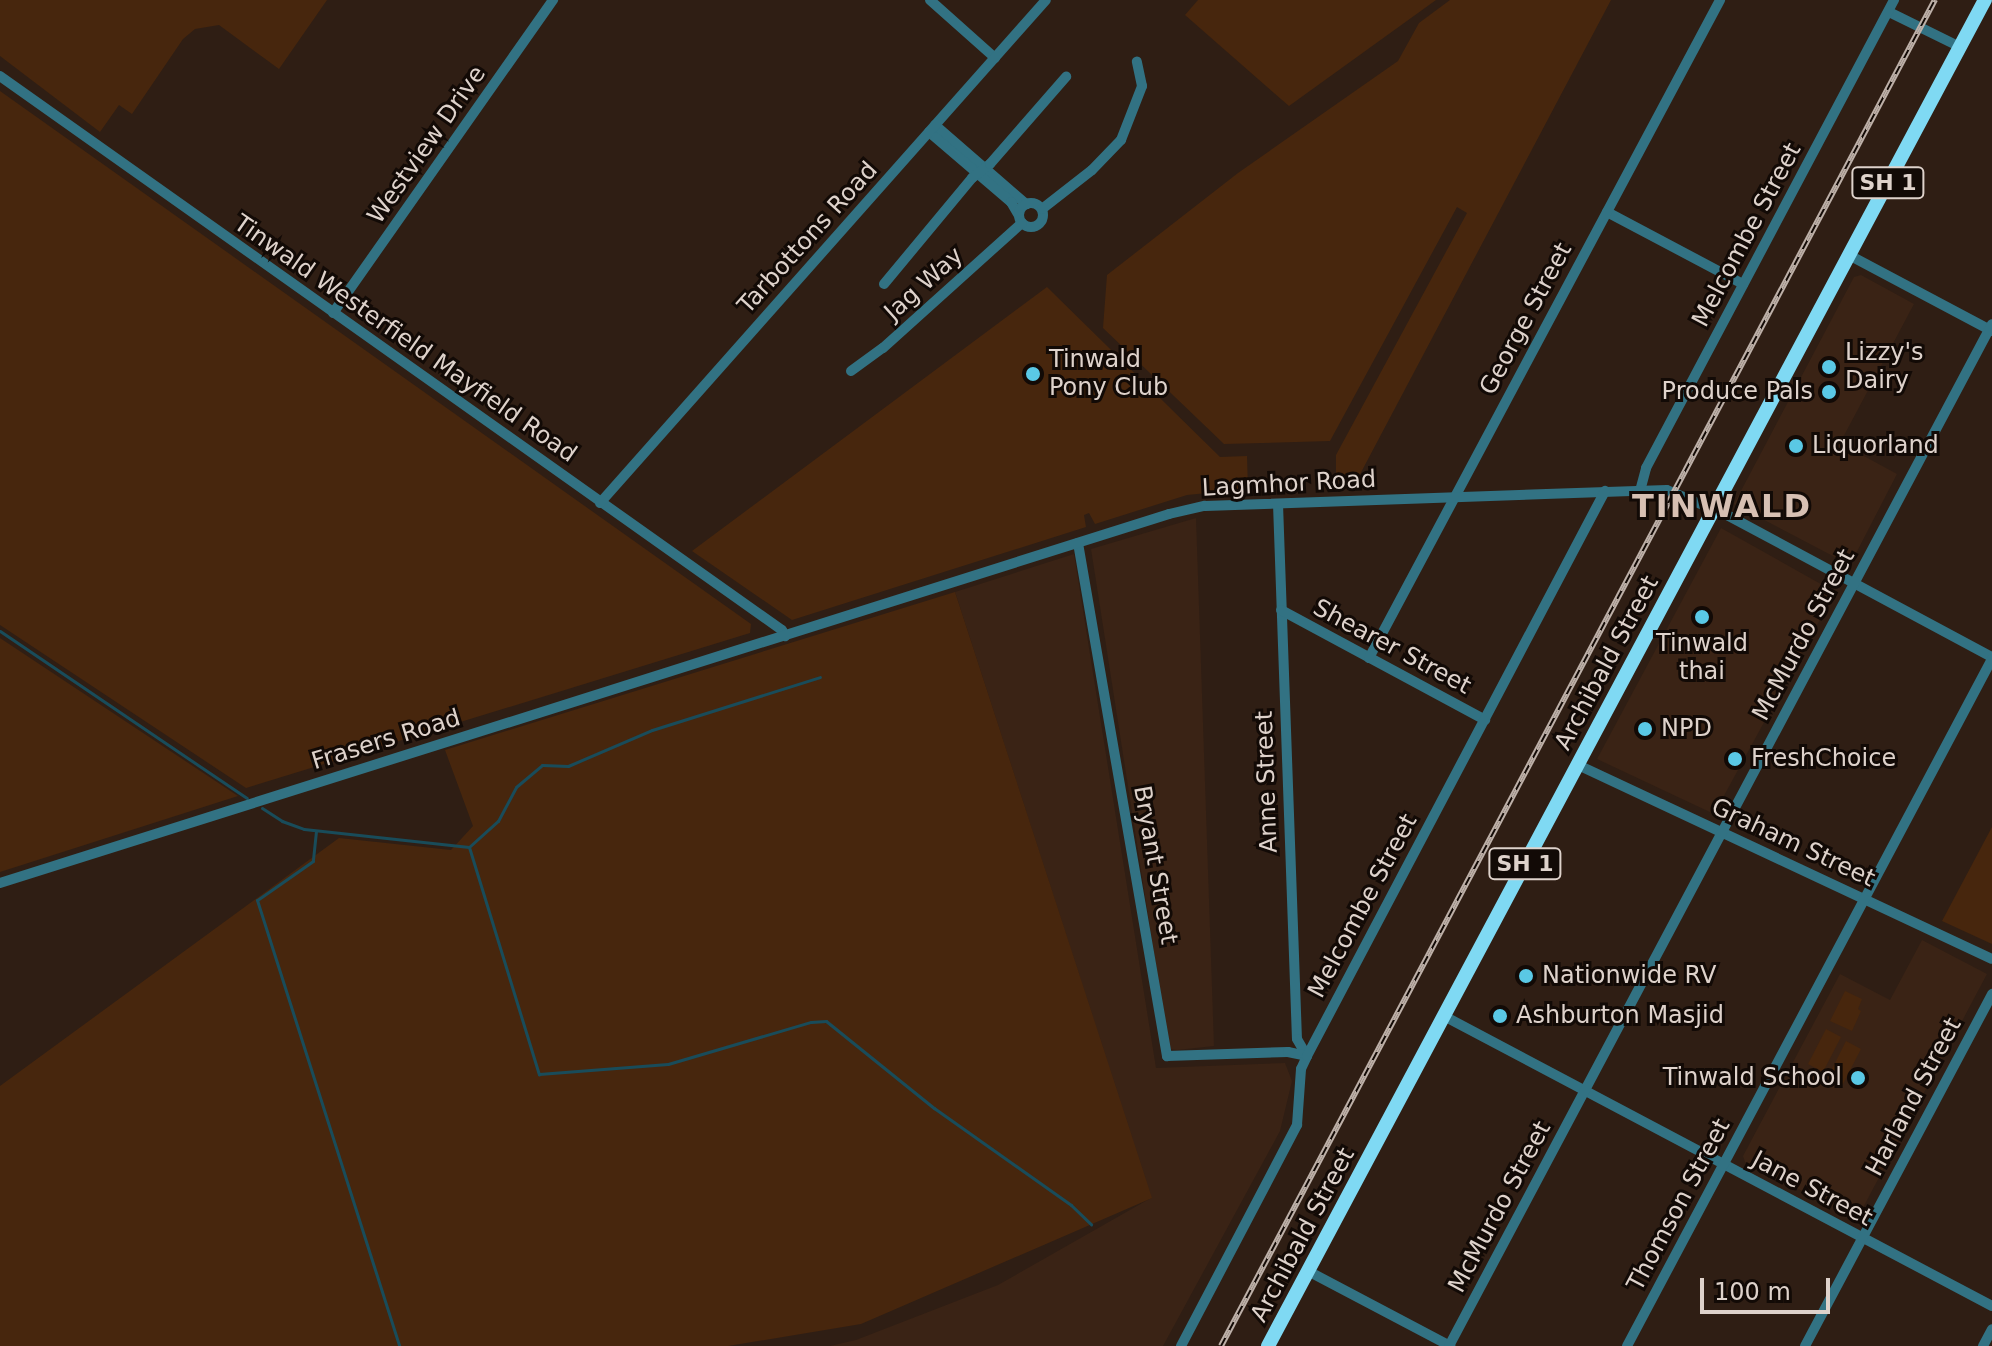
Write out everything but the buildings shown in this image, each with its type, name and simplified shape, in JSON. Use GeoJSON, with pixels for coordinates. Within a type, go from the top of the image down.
{"type":"FeatureCollection","features":[{"type":"Feature","properties":{"kind":"highway","name":"Archibald Street"},"geometry":{"type":"LineString","coordinates":[[1268,1346],[1985,0]]}},
{"type":"Feature","properties":{"kind":"street","name":"Westview Drive"},"geometry":{"type":"LineString","coordinates":[[333,313],[553,0]]}},
{"type":"Feature","properties":{"kind":"street"},"geometry":{"type":"LineString","coordinates":[[930,0],[995,58]]}},
{"type":"Feature","properties":{"kind":"street","name":"Tarbottons Road"},"geometry":{"type":"LineString","coordinates":[[600,503],[1046,0]]}},
{"type":"Feature","properties":{"kind":"street","name":"George Street"},"geometry":{"type":"LineString","coordinates":[[1369,658],[1720,0]]}},
{"type":"Feature","properties":{"kind":"street","name":"Melcombe Street"},"geometry":{"type":"LineString","coordinates":[[1640,491],[1646,468],[1894,0]]}},
{"type":"Feature","properties":{"kind":"street"},"geometry":{"type":"LineString","coordinates":[[1889,12],[1960,47]]}},
{"type":"Feature","properties":{"kind":"street"},"geometry":{"type":"LineString","coordinates":[[1042,209],[1101,163],[1121,140],[1142,86],[1137,62]]}},
{"type":"Feature","properties":{"kind":"street","name":"Tinwald Westerfield Mayfield Road"},"geometry":{"type":"LineString","coordinates":[[0,76],[782,630],[785,636]]}},
{"type":"Feature","properties":{"kind":"street"},"geometry":{"type":"LineString","coordinates":[[884,284],[1066,77]]}},
{"type":"Feature","properties":{"kind":"street"},"geometry":{"type":"LineString","coordinates":[[932,128],[1011,202],[1020,219],[1038,225],[1044,215],[1042,209],[1035,203],[1026,204],[981,171]]}},
{"type":"Feature","properties":{"kind":"street"},"geometry":{"type":"LineString","coordinates":[[1020,219],[1026,204]]}},
{"type":"Feature","properties":{"kind":"street"},"geometry":{"type":"LineString","coordinates":[[1607,212],[1743,284]]}},
{"type":"Feature","properties":{"kind":"street","name":"Jag Way"},"geometry":{"type":"LineString","coordinates":[[851,371],[883,348],[1020,219]]}},
{"type":"Feature","properties":{"kind":"street"},"geometry":{"type":"LineString","coordinates":[[1849,255],[1991,328]]}},
{"type":"Feature","properties":{"kind":"street","name":"McMurdo Street"},"geometry":{"type":"LineString","coordinates":[[1449,1346],[1991,328]]}},
{"type":"Feature","properties":{"kind":"street","name":"Melcombe Street"},"geometry":{"type":"LineString","coordinates":[[1181,1346],[1291,1138],[1300,1115],[1300,1080],[1307,1056],[1605,491]]}},
{"type":"Feature","properties":{"kind":"street","name":"Lagmhor Road"},"geometry":{"type":"LineString","coordinates":[[785,636],[1196,508],[1640,491],[1674,492],[1714,509],[1992,658]]}},
{"type":"Feature","properties":{"kind":"street","name":"Anne Street"},"geometry":{"type":"LineString","coordinates":[[1278,504],[1297,1039],[1307,1056]]}},
{"type":"Feature","properties":{"kind":"street","name":"Bryant Street"},"geometry":{"type":"LineString","coordinates":[[1078,543],[1167,1056],[1288,1052],[1307,1056]]}},
{"type":"Feature","properties":{"kind":"street","name":"Shearer Street"},"geometry":{"type":"LineString","coordinates":[[1281,610],[1485,720]]}},
{"type":"Feature","properties":{"kind":"street","name":"Frasers Road"},"geometry":{"type":"LineString","coordinates":[[0,883],[785,636]]}},
{"type":"Feature","properties":{"kind":"street","name":"Thomson Street"},"geometry":{"type":"LineString","coordinates":[[1627,1346],[1992,658]]}},
{"type":"Feature","properties":{"kind":"street","name":"Graham Street"},"geometry":{"type":"LineString","coordinates":[[1578,765],[1992,959]]}},
{"type":"Feature","properties":{"kind":"street","name":"Harland Street"},"geometry":{"type":"LineString","coordinates":[[1805,1346],[1992,994]]}},
{"type":"Feature","properties":{"kind":"street","name":"Jane Street"},"geometry":{"type":"LineString","coordinates":[[1444,1016],[1992,1306]]}},
{"type":"Feature","properties":{"kind":"street"},"geometry":{"type":"LineString","coordinates":[[1308,1271],[1449,1346]]}},
{"type":"Feature","properties":{"kind":"street"},"geometry":{"type":"LineString","coordinates":[[1983,1346],[1992,1329]]}},
{"type":"Feature","properties":{"kind":"shaded area"},"geometry":{"type":"Polygon","coordinates":[[[0,0],[327,0],[279,69],[219,25],[195,29],[183,39],[132,114],[119,105],[100,132],[0,56],[0,0]]]}},
{"type":"Feature","properties":{"kind":"shaded area"},"geometry":{"type":"Polygon","coordinates":[[[1198,0],[1436,0],[1289,106],[1185,15],[1198,0]]]}},
{"type":"Feature","properties":{"kind":"shaded area"},"geometry":{"type":"Polygon","coordinates":[[[1450,0],[1611,0],[1357,480],[1336,481],[1336,455],[1467,213],[1457,207],[1330,441],[1224,444],[1103,328],[1107,275],[1238,173],[1398,61],[1419,23],[1450,0]]]}},
{"type":"Feature","properties":{"kind":"shaded area"},"geometry":{"type":"Polygon","coordinates":[[[0,91],[751,624],[750,633],[246,788],[0,625],[0,91]]]}},
{"type":"Feature","properties":{"kind":"shaded area"},"geometry":{"type":"Polygon","coordinates":[[[1861,275],[1914,304],[1840,443],[1897,474],[1850,565],[1734,504],[1854,277],[1861,275]]]}},
{"type":"Feature","properties":{"kind":"shaded area","name":"Tinwald Pony Club"},"geometry":{"type":"Polygon","coordinates":[[[1047,287],[1220,457],[1247,456],[1248,489],[1187,495],[1095,524],[1089,513],[1084,515],[1086,527],[792,620],[692,551],[1047,287]]]}},
{"type":"Feature","properties":{"kind":"shaded area"},"geometry":{"type":"Polygon","coordinates":[[[1196,518],[1214,1046],[1177,1050],[1169,1049],[1091,549],[1196,518]]]}},
{"type":"Feature","properties":{"kind":"shaded area"},"geometry":{"type":"Polygon","coordinates":[[[1721,528],[1835,592],[1714,814],[1597,759],[1721,528]]]}},
{"type":"Feature","properties":{"kind":"shaded area"},"geometry":{"type":"Polygon","coordinates":[[[1074,554],[1156,1068],[1285,1063],[1292,1081],[1280,1131],[1163,1346],[830,1346],[856,1340],[998,1285],[1151,1198],[955,592],[1074,554]]]}},
{"type":"Feature","properties":{"kind":"shaded area"},"geometry":{"type":"Polygon","coordinates":[[[955,592],[1152,1198],[861,1324],[728,1346],[0,1346],[0,1086],[339,838],[451,850],[473,826],[445,750],[955,592]]]}},
{"type":"Feature","properties":{"kind":"shaded area"},"geometry":{"type":"Polygon","coordinates":[[[0,638],[238,796],[0,872],[0,638]]]}},
{"type":"Feature","properties":{"kind":"shaded area"},"geometry":{"type":"Polygon","coordinates":[[[1992,827],[1992,944],[1942,921],[1992,827]]]}},
{"type":"Feature","properties":{"kind":"shaded area","name":"Tinwald School"},"geometry":{"type":"Polygon","coordinates":[[[1922,940],[1987,974],[1857,1219],[1745,1162],[1743,1156],[1840,974],[1890,1000],[1922,940]]]}},
{"type":"Feature","properties":{"kind":"shaded area"},"geometry":{"type":"Polygon","coordinates":[[[1845,991],[1862,999],[1858,1009],[1861,1011],[1852,1031],[1830,1021],[1845,991]]]}},
{"type":"Feature","properties":{"kind":"shaded area"},"geometry":{"type":"Polygon","coordinates":[[[1826,1029],[1841,1037],[1823,1072],[1808,1064],[1826,1029]]]}},
{"type":"Feature","properties":{"kind":"shaded area"},"geometry":{"type":"Polygon","coordinates":[[[1846,1041],[1861,1049],[1843,1084],[1828,1077],[1846,1041]]]}},
{"type":"Feature","properties":{"kind":"waterway"},"geometry":{"type":"LineString","coordinates":[[0,631],[247,798]]}},
{"type":"Feature","properties":{"kind":"waterway"},"geometry":{"type":"LineString","coordinates":[[469,847],[498,821],[516,787],[542,765],[568,766],[652,730],[820,677]]}},
{"type":"Feature","properties":{"kind":"waterway"},"geometry":{"type":"LineString","coordinates":[[262,808],[282,821],[304,829],[469,847],[539,1074],[668,1064],[811,1022],[826,1021],[934,1108],[1071,1205],[1091,1224]]}},
{"type":"Feature","properties":{"kind":"waterway"},"geometry":{"type":"LineString","coordinates":[[316,831],[313,861],[257,900],[399,1346]]}},
{"type":"Feature","properties":{"kind":"railway"},"geometry":{"type":"LineString","coordinates":[[1221,1346],[1935,0]]}},
{"type":"Feature","properties":{"kind":"place","name":"Lizzy's Dairy"},"geometry":{"type":"Point","coordinates":[1829,367]}},
{"type":"Feature","properties":{"kind":"place","name":"Tinwald Pony Club"},"geometry":{"type":"Point","coordinates":[1033,374]}},
{"type":"Feature","properties":{"kind":"place","name":"Produce Pals"},"geometry":{"type":"Point","coordinates":[1829,392]}},
{"type":"Feature","properties":{"kind":"place","name":"Liquorland"},"geometry":{"type":"Point","coordinates":[1796,446]}},
{"type":"Feature","properties":{"kind":"place","name":"Tinwald thai"},"geometry":{"type":"Point","coordinates":[1702,617]}},
{"type":"Feature","properties":{"kind":"place","name":"NPD"},"geometry":{"type":"Point","coordinates":[1645,729]}},
{"type":"Feature","properties":{"kind":"place","name":"FreshChoice"},"geometry":{"type":"Point","coordinates":[1735,759]}},
{"type":"Feature","properties":{"kind":"place","name":"Nationwide RV"},"geometry":{"type":"Point","coordinates":[1526,976]}},
{"type":"Feature","properties":{"kind":"place","name":"Ashburton Masjid"},"geometry":{"type":"Point","coordinates":[1500,1016]}},
{"type":"Feature","properties":{"kind":"place","name":"Tinwald School"},"geometry":{"type":"Point","coordinates":[1858,1078]}},
{"type":"Feature","properties":{"kind":"district","name":"TINWALD"},"geometry":{"type":"Point","coordinates":[1722,506]}}]}
